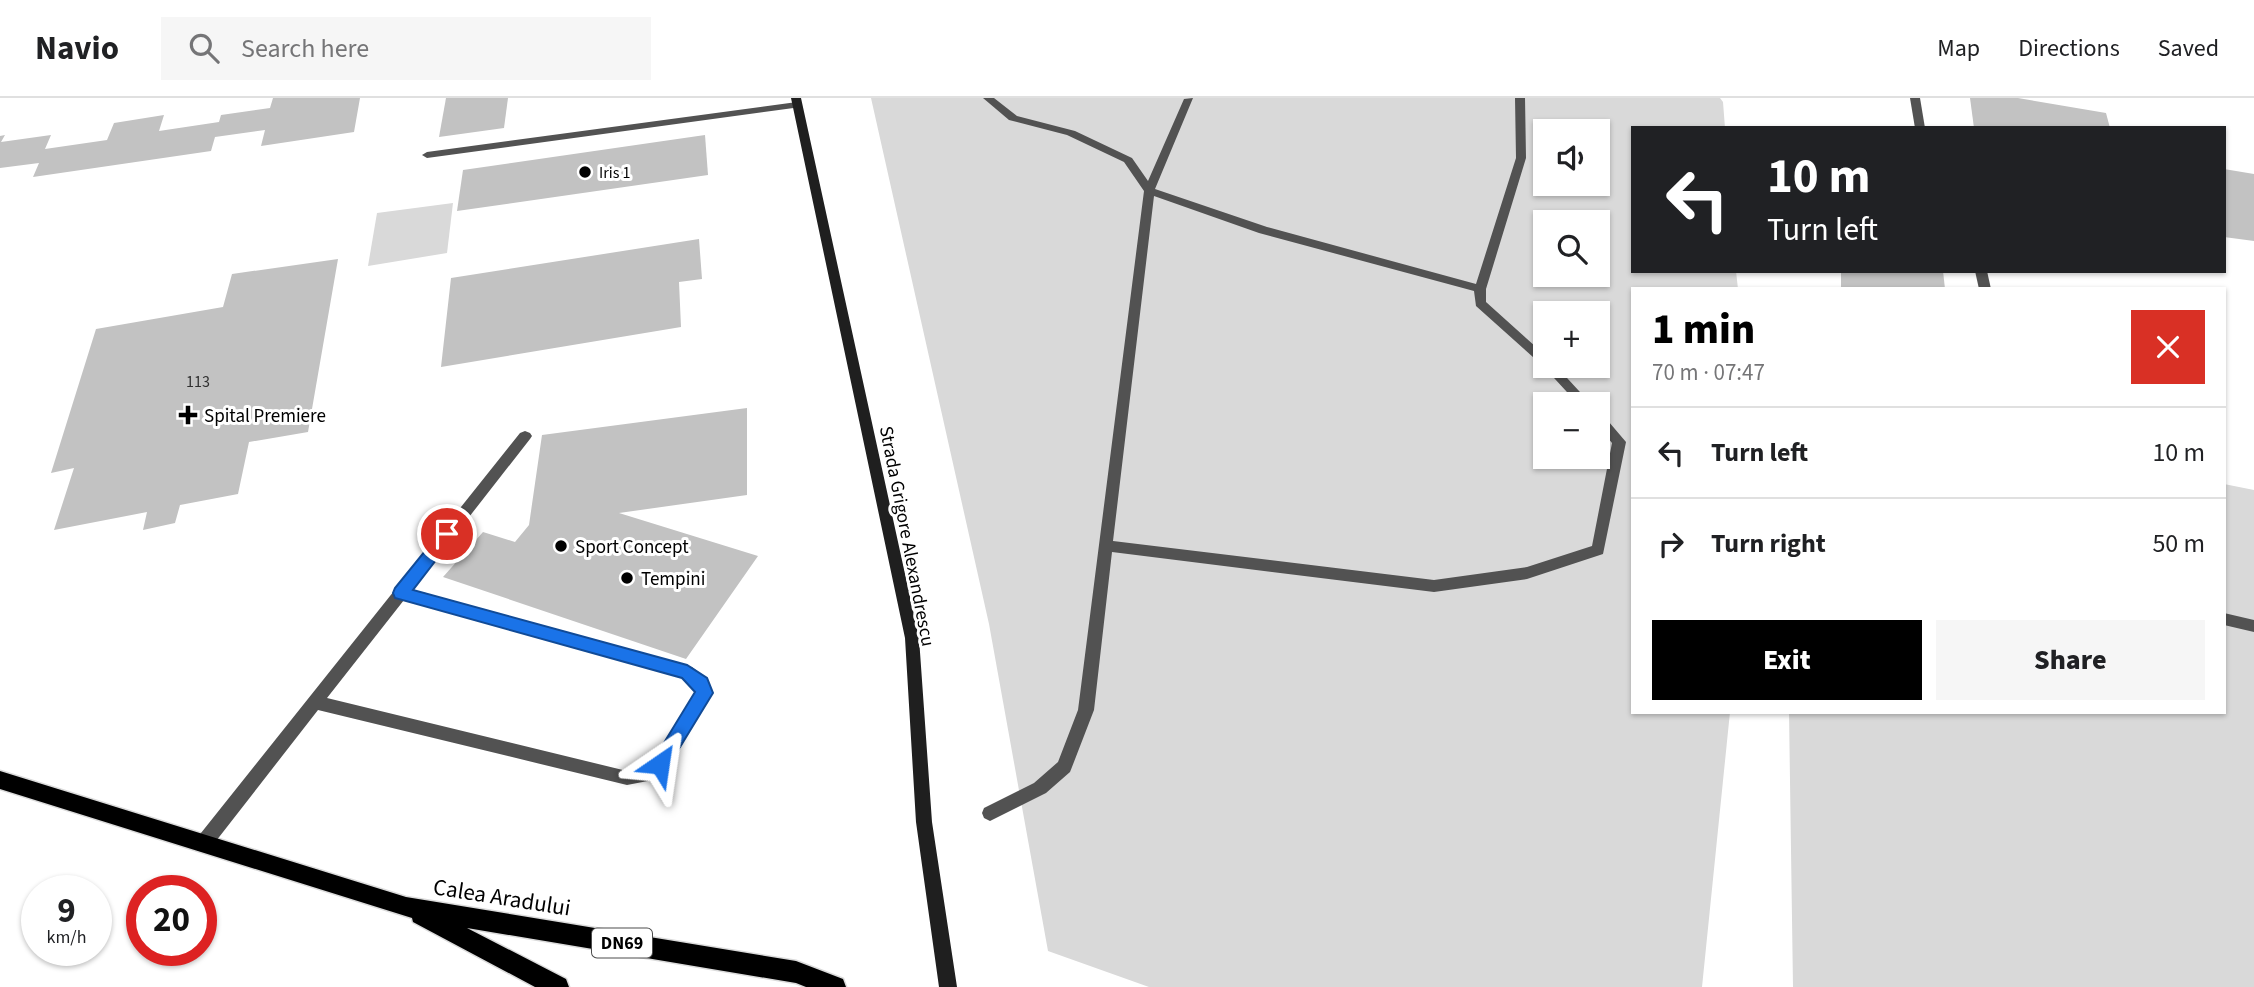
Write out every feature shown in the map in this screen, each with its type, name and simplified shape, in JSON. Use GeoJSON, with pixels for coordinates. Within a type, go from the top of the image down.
{"type":"FeatureCollection","features":[{"type":"Feature","properties":{"kind":"main road","name":"Strada Grigore Alexandrescu"},"geometry":{"type":"LineString","coordinates":[[797,101],[912,638],[924,822],[948,987]]}},
{"type":"Feature","properties":{"kind":"main road","name":"Calea Aradului"},"geometry":{"type":"LineString","coordinates":[[0,780],[406,907],[796,972],[835,987]]}},
{"type":"Feature","properties":{"kind":"main road","name":"Calea Aradului"},"geometry":{"type":"LineString","coordinates":[[406,907],[558,987]]}},
{"type":"Feature","properties":{"kind":"street"},"geometry":{"type":"LineString","coordinates":[[988,98],[1013,118],[1071,133],[1128,160],[1149,191],[1262,230],[1480,289]]}},
{"type":"Feature","properties":{"kind":"street"},"geometry":{"type":"LineString","coordinates":[[1520,98],[1521,158],[1480,289],[1480,303],[1533,349]]}},
{"type":"Feature","properties":{"kind":"street"},"geometry":{"type":"LineString","coordinates":[[1915,98],[1920,126]]}},
{"type":"Feature","properties":{"kind":"street"},"geometry":{"type":"LineString","coordinates":[[990,813],[1040,788],[1064,767],[1086,710],[1149,191],[1189,99]]}},
{"type":"Feature","properties":{"kind":"street"},"geometry":{"type":"LineString","coordinates":[[426,155],[797,101]]}},
{"type":"Feature","properties":{"kind":"street"},"geometry":{"type":"LineString","coordinates":[[1560,378],[1574,392]]}},
{"type":"Feature","properties":{"kind":"street"},"geometry":{"type":"LineString","coordinates":[[1106,546],[1434,586],[1527,573],[1598,550],[1619,442],[1610,432]]}},
{"type":"Feature","properties":{"kind":"street"},"geometry":{"type":"LineString","coordinates":[[202,844],[525,436]]}},
{"type":"Feature","properties":{"kind":"street"},"geometry":{"type":"LineString","coordinates":[[314,702],[627,778],[647,775],[660,764],[704,693],[701,683],[687,672],[401,593]]}},
{"type":"Feature","properties":{"kind":"street"},"geometry":{"type":"LineString","coordinates":[[2226,619],[2254,626]]}},
{"type":"Feature","properties":{"kind":"shaded area"},"geometry":{"type":"Polygon","coordinates":[[[871,98],[1720,98],[1723,102],[1725,126],[1631,126],[1631,273],[1736,273],[1738,287],[1631,287],[1631,714],[1730,714],[1702,987],[1149,987],[1048,951],[989,624],[871,98]]]}},
{"type":"Feature","properties":{"kind":"shaded area"},"geometry":{"type":"Polygon","coordinates":[[[453,203],[447,253],[368,266],[377,213],[453,203]]]}},
{"type":"Feature","properties":{"kind":"shaded area"},"geometry":{"type":"Polygon","coordinates":[[[2226,484],[2254,490],[2254,987],[1793,987],[1789,714],[2226,714],[2226,484]]]}},
{"type":"Feature","properties":{"kind":"building"},"geometry":{"type":"Polygon","coordinates":[[[273,98],[360,98],[354,132],[261,146],[265,130],[215,137],[211,151],[33,177],[39,163],[0,168],[0,136],[5,135],[1,142],[51,135],[45,149],[107,140],[114,123],[164,115],[159,131],[219,122],[221,115],[270,108],[273,98]]]}},
{"type":"Feature","properties":{"kind":"building"},"geometry":{"type":"Polygon","coordinates":[[[446,98],[508,98],[504,128],[439,137],[446,98]]]}},
{"type":"Feature","properties":{"kind":"building"},"geometry":{"type":"Polygon","coordinates":[[[1970,98],[2018,98],[2106,113],[2109,126],[1974,126],[1970,98]]]}},
{"type":"Feature","properties":{"kind":"building","name":"Iris 1"},"geometry":{"type":"Polygon","coordinates":[[[705,135],[708,175],[457,211],[463,170],[705,135]]]}},
{"type":"Feature","properties":{"kind":"building"},"geometry":{"type":"Polygon","coordinates":[[[2226,169],[2254,174],[2254,241],[2226,237],[2226,169]]]}},
{"type":"Feature","properties":{"kind":"building"},"geometry":{"type":"Polygon","coordinates":[[[699,239],[702,279],[679,282],[681,327],[441,367],[451,278],[699,239]]]}},
{"type":"Feature","properties":{"kind":"building"},"geometry":{"type":"Polygon","coordinates":[[[338,259],[308,432],[249,442],[238,494],[180,505],[175,523],[143,530],[147,512],[54,530],[74,468],[51,473],[96,329],[223,307],[232,274],[338,259]]]}},
{"type":"Feature","properties":{"kind":"building"},"geometry":{"type":"Polygon","coordinates":[[[1841,273],[1943,273],[1945,287],[1841,287],[1841,273]]]}},
{"type":"Feature","properties":{"kind":"building"},"geometry":{"type":"Polygon","coordinates":[[[747,408],[747,495],[619,513],[758,556],[686,659],[443,577],[483,532],[515,542],[529,525],[542,435],[747,408]]]}},
{"type":"Feature","properties":{"kind":"place","name":"Iris 1"},"geometry":{"type":"Point","coordinates":[585,172]}},
{"type":"Feature","properties":{"kind":"place","name":"Spital Premiere"},"geometry":{"type":"Point","coordinates":[188,415]}},
{"type":"Feature","properties":{"kind":"place","name":"Sport Concept"},"geometry":{"type":"Point","coordinates":[561,546]}},
{"type":"Feature","properties":{"kind":"place","name":"Tempini"},"geometry":{"type":"Point","coordinates":[627,578]}},
{"type":"Feature","properties":{"kind":"route"},"geometry":{"type":"LineString","coordinates":[[447,534],[401,593],[687,672],[701,683],[704,693],[660,764]]}}]}
